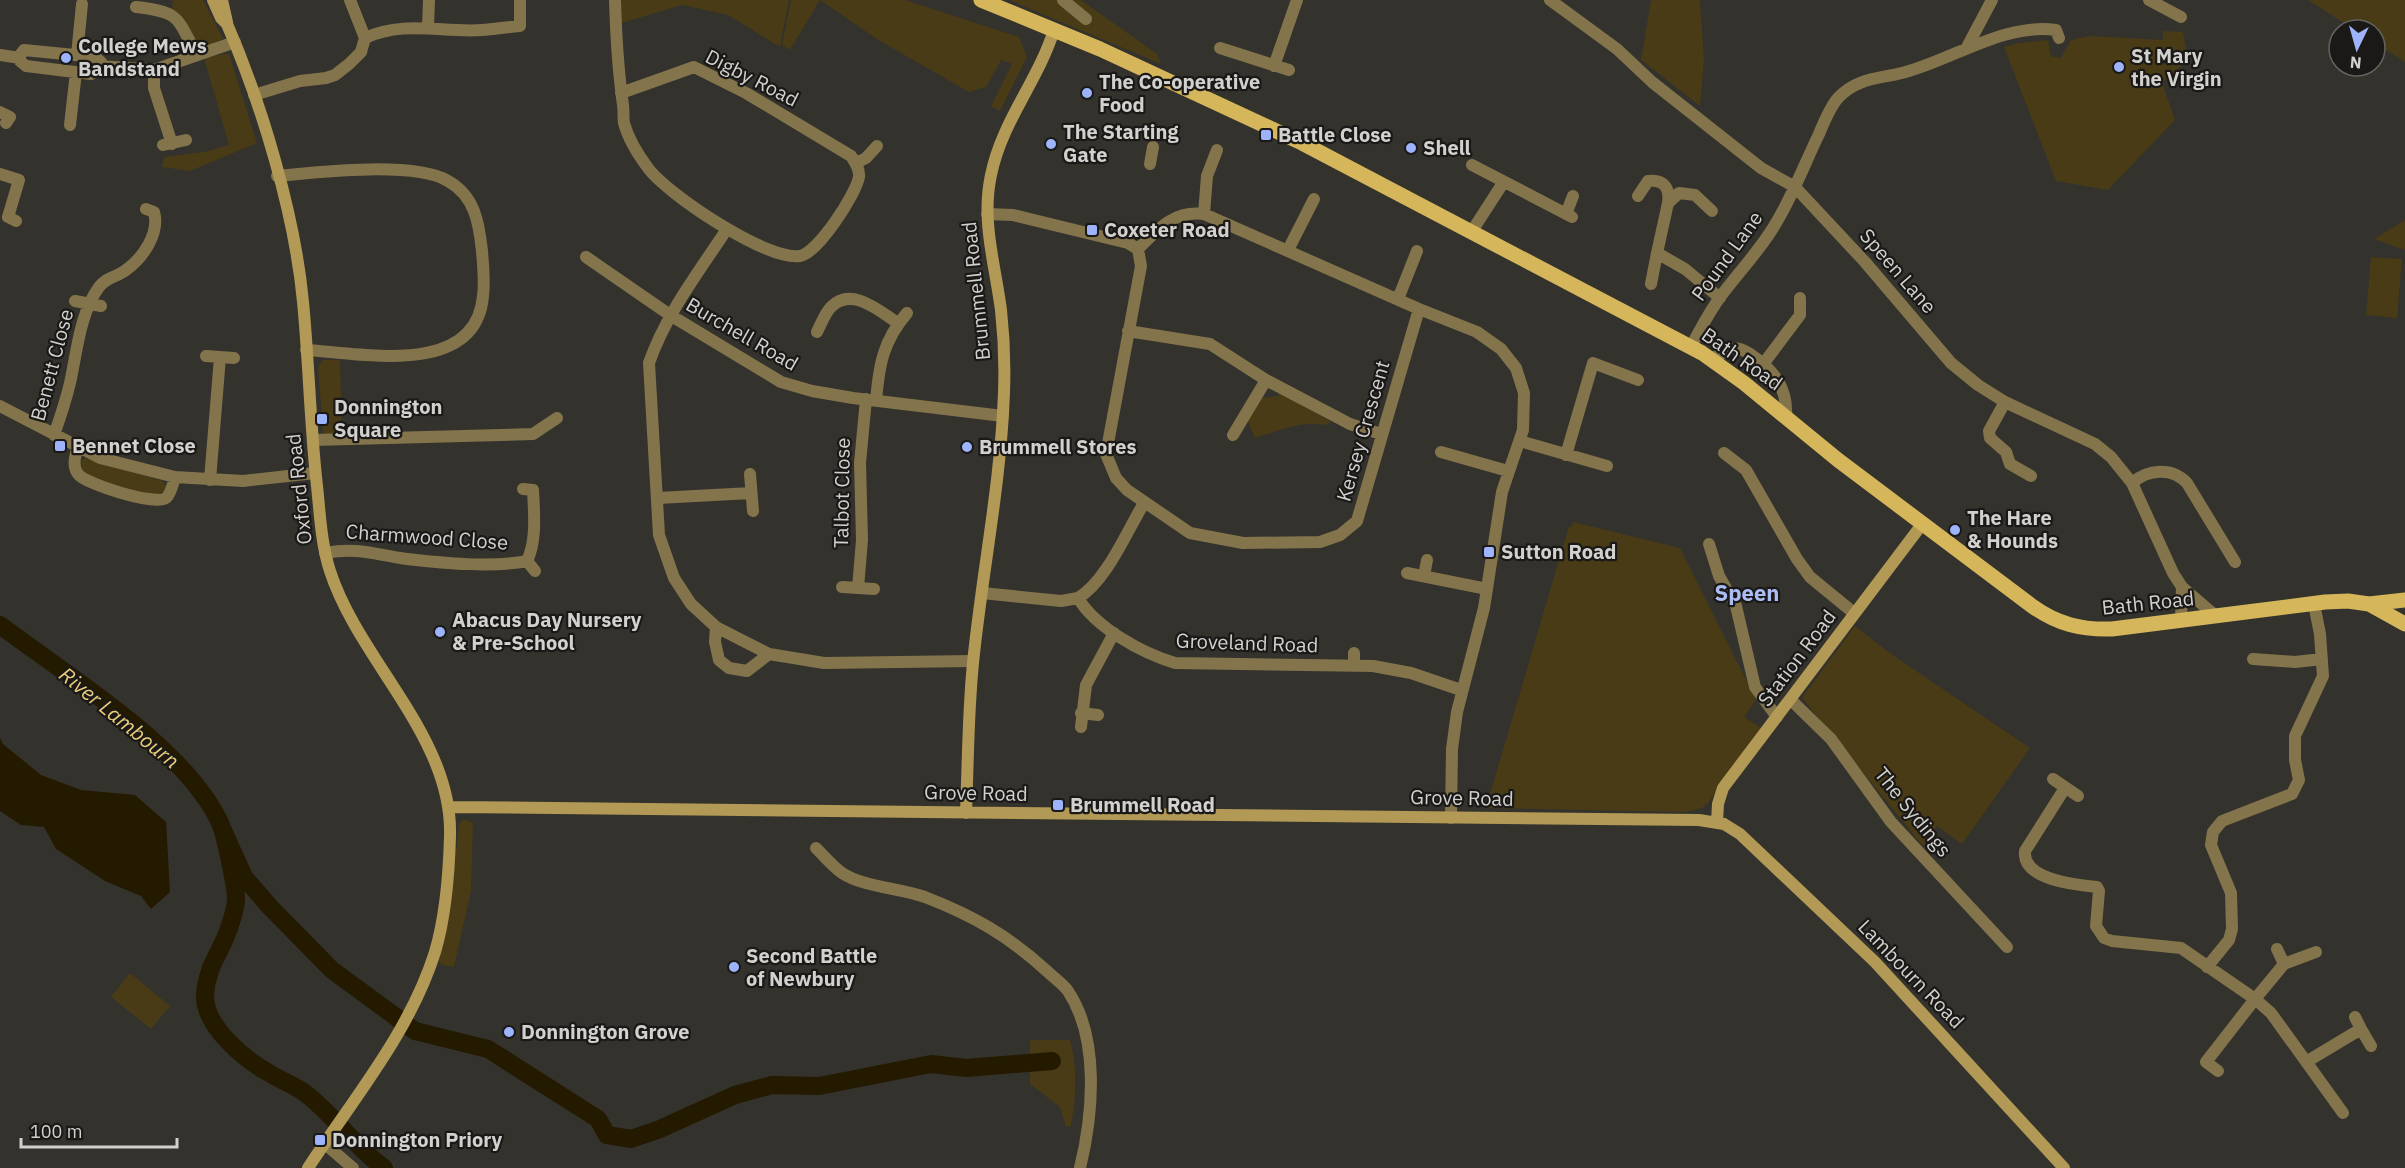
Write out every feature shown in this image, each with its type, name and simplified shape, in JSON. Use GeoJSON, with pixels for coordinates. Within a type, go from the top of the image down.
{"type":"FeatureCollection","features":[{"type":"Feature","properties":{"kind":"main road","name":"Bath Road"},"geometry":{"type":"LineString","coordinates":[[981,0],[1230,108],[1472,231],[1691,347],[1710,358],[1838,460],[2032,606],[2059,622],[2078,628],[2097,630],[2314,604],[2348,602],[2369,604],[2405,600]]}},
{"type":"Feature","properties":{"kind":"main road","name":"Bath Road"},"geometry":{"type":"LineString","coordinates":[[2369,604],[2405,624]]}},
{"type":"Feature","properties":{"kind":"street","name":"Oxford Road"},"geometry":{"type":"LineString","coordinates":[[213,0],[221,18],[227,24]]}},
{"type":"Feature","properties":{"kind":"street","name":"Oxford Road"},"geometry":{"type":"LineString","coordinates":[[222,0],[227,24],[254,94],[277,176],[301,281],[315,473],[325,553],[340,597],[420,733],[439,774],[450,807],[450,856],[443,915],[436,948],[417,998],[398,1031],[324,1143]]}},
{"type":"Feature","properties":{"kind":"street"},"geometry":{"type":"LineString","coordinates":[[254,94],[300,81],[335,75],[361,52],[365,38],[350,0]]}},
{"type":"Feature","properties":{"kind":"street"},"geometry":{"type":"LineString","coordinates":[[428,27],[429,0]]}},
{"type":"Feature","properties":{"kind":"street"},"geometry":{"type":"LineString","coordinates":[[365,38],[378,32],[400,28],[428,27],[520,32],[520,0]]}},
{"type":"Feature","properties":{"kind":"street"},"geometry":{"type":"LineString","coordinates":[[615,0],[617,63],[624,123],[648,168],[659,180],[727,230],[788,255],[801,256],[812,249],[836,221],[859,176],[856,163],[866,158],[877,146]]}},
{"type":"Feature","properties":{"kind":"street"},"geometry":{"type":"LineString","coordinates":[[1063,0],[1086,19]]}},
{"type":"Feature","properties":{"kind":"street"},"geometry":{"type":"LineString","coordinates":[[1274,66],[1297,0]]}},
{"type":"Feature","properties":{"kind":"street","name":"Speen Lane"},"geometry":{"type":"LineString","coordinates":[[1550,0],[1617,49],[1652,82],[1723,139],[1761,168],[1795,187],[1866,262],[1951,363],[1978,385],[2005,402],[2095,444],[2112,457],[2132,483],[2173,573],[2182,587],[2217,617]]}},
{"type":"Feature","properties":{"kind":"street"},"geometry":{"type":"LineString","coordinates":[[1966,50],[1992,0]]}},
{"type":"Feature","properties":{"kind":"street"},"geometry":{"type":"LineString","coordinates":[[2149,0],[2181,17]]}},
{"type":"Feature","properties":{"kind":"street"},"geometry":{"type":"LineString","coordinates":[[77,55],[82,4]]}},
{"type":"Feature","properties":{"kind":"street"},"geometry":{"type":"LineString","coordinates":[[136,8],[163,10],[174,15],[197,55]]}},
{"type":"Feature","properties":{"kind":"street","name":"Pound Lane"},"geometry":{"type":"LineString","coordinates":[[1691,347],[1720,298],[1774,227],[1823,125],[1837,99],[1848,89],[1861,82],[1908,72],[2018,31],[2044,28],[2056,30],[2060,38]]}},
{"type":"Feature","properties":{"kind":"street","name":"Brummell Road"},"geometry":{"type":"LineString","coordinates":[[966,813],[969,706],[973,661],[1003,416],[1002,330],[987,214],[990,175],[1002,133],[1026,92],[1054,30]]}},
{"type":"Feature","properties":{"kind":"street"},"geometry":{"type":"LineString","coordinates":[[101,66],[154,70],[235,42]]}},
{"type":"Feature","properties":{"kind":"street"},"geometry":{"type":"LineString","coordinates":[[1220,48],[1235,48],[1274,66],[1289,70]]}},
{"type":"Feature","properties":{"kind":"street"},"geometry":{"type":"LineString","coordinates":[[27,50],[77,55],[97,58],[101,66],[99,72],[94,74],[26,66],[21,63],[20,58],[22,52],[27,50]]}},
{"type":"Feature","properties":{"kind":"street"},"geometry":{"type":"LineString","coordinates":[[0,55],[20,58]]}},
{"type":"Feature","properties":{"kind":"street","name":"Digby Road"},"geometry":{"type":"LineString","coordinates":[[621,93],[694,67],[746,93],[805,127],[850,156],[856,163]]}},
{"type":"Feature","properties":{"kind":"street"},"geometry":{"type":"LineString","coordinates":[[154,70],[154,88],[167,145],[186,140]]}},
{"type":"Feature","properties":{"kind":"street"},"geometry":{"type":"LineString","coordinates":[[70,125],[76,72]]}},
{"type":"Feature","properties":{"kind":"street"},"geometry":{"type":"LineString","coordinates":[[1150,164],[1153,147]]}},
{"type":"Feature","properties":{"kind":"street"},"geometry":{"type":"LineString","coordinates":[[1204,214],[1207,176],[1217,150]]}},
{"type":"Feature","properties":{"kind":"street"},"geometry":{"type":"LineString","coordinates":[[1472,165],[1569,215],[1573,196]]}},
{"type":"Feature","properties":{"kind":"street"},"geometry":{"type":"LineString","coordinates":[[277,176],[341,170],[424,173],[448,180],[466,195],[479,221],[483,297],[477,321],[464,339],[441,351],[412,356],[306,350]]}},
{"type":"Feature","properties":{"kind":"street"},"geometry":{"type":"LineString","coordinates":[[0,174],[19,180],[8,217],[16,220]]}},
{"type":"Feature","properties":{"kind":"street"},"geometry":{"type":"LineString","coordinates":[[1638,196],[1648,181],[1656,180],[1665,184],[1669,192],[1651,284]]}},
{"type":"Feature","properties":{"kind":"street"},"geometry":{"type":"LineString","coordinates":[[1472,231],[1503,183]]}},
{"type":"Feature","properties":{"kind":"street"},"geometry":{"type":"LineString","coordinates":[[1668,203],[1678,193],[1695,195],[1712,211]]}},
{"type":"Feature","properties":{"kind":"street"},"geometry":{"type":"LineString","coordinates":[[1288,250],[1314,199]]}},
{"type":"Feature","properties":{"kind":"street"},"geometry":{"type":"LineString","coordinates":[[95,305],[106,279],[126,271],[142,254],[154,234],[157,220],[154,212],[146,209]]}},
{"type":"Feature","properties":{"kind":"street"},"geometry":{"type":"LineString","coordinates":[[987,214],[1013,215],[1128,243],[1138,249],[1170,219],[1192,212],[1204,214],[1487,337],[1509,357],[1516,368],[1524,393],[1524,416],[1520,441],[1508,471],[1497,514],[1487,589],[1461,690],[1452,749],[1451,818]]}},
{"type":"Feature","properties":{"kind":"street"},"geometry":{"type":"LineString","coordinates":[[727,230],[670,315],[649,363],[658,498],[658,535],[674,578],[691,604],[716,627],[769,654],[824,663],[973,661]]}},
{"type":"Feature","properties":{"kind":"street","name":"Kersey Crescent"},"geometry":{"type":"LineString","coordinates":[[1138,249],[1141,266],[1106,454],[1116,478],[1144,503],[1190,533],[1243,543],[1320,542],[1340,535],[1357,521],[1419,309]]}},
{"type":"Feature","properties":{"kind":"street"},"geometry":{"type":"LineString","coordinates":[[1398,299],[1417,251]]}},
{"type":"Feature","properties":{"kind":"street"},"geometry":{"type":"LineString","coordinates":[[1657,253],[1685,269],[1720,298]]}},
{"type":"Feature","properties":{"kind":"street","name":"Burchell Road"},"geometry":{"type":"LineString","coordinates":[[586,256],[670,315],[781,382],[812,391],[1003,416]]}},
{"type":"Feature","properties":{"kind":"street"},"geometry":{"type":"LineString","coordinates":[[817,332],[831,307],[849,298],[858,299],[898,323]]}},
{"type":"Feature","properties":{"kind":"street"},"geometry":{"type":"LineString","coordinates":[[1764,363],[1800,315],[1800,298]]}},
{"type":"Feature","properties":{"kind":"street","name":"Benett Close"},"geometry":{"type":"LineString","coordinates":[[54,435],[95,305],[75,301]]}},
{"type":"Feature","properties":{"kind":"street","name":"Talbot Close"},"geometry":{"type":"LineString","coordinates":[[858,588],[862,540],[860,463],[871,400],[888,338],[907,313]]}},
{"type":"Feature","properties":{"kind":"street"},"geometry":{"type":"LineString","coordinates":[[1128,331],[1210,344],[1266,380],[1350,424],[1381,434]]}},
{"type":"Feature","properties":{"kind":"street"},"geometry":{"type":"LineString","coordinates":[[1710,358],[1721,356],[1732,349],[1743,350],[1764,363],[1778,379],[1787,404],[1786,417]]}},
{"type":"Feature","properties":{"kind":"street"},"geometry":{"type":"LineString","coordinates":[[207,356],[234,358]]}},
{"type":"Feature","properties":{"kind":"street"},"geometry":{"type":"LineString","coordinates":[[210,480],[220,357]]}},
{"type":"Feature","properties":{"kind":"street"},"geometry":{"type":"LineString","coordinates":[[1566,455],[1593,363],[1638,380]]}},
{"type":"Feature","properties":{"kind":"street"},"geometry":{"type":"LineString","coordinates":[[1233,435],[1266,380]]}},
{"type":"Feature","properties":{"kind":"street"},"geometry":{"type":"LineString","coordinates":[[2005,402],[1989,431],[1990,438],[2007,452],[2010,464],[2031,476]]}},
{"type":"Feature","properties":{"kind":"street"},"geometry":{"type":"LineString","coordinates":[[0,406],[100,458],[175,477],[210,480],[275,479],[315,473]]}},
{"type":"Feature","properties":{"kind":"street"},"geometry":{"type":"LineString","coordinates":[[313,440],[532,434],[557,418]]}},
{"type":"Feature","properties":{"kind":"street"},"geometry":{"type":"LineString","coordinates":[[1520,441],[1607,466]]}},
{"type":"Feature","properties":{"kind":"street"},"geometry":{"type":"LineString","coordinates":[[78,447],[74,459],[76,471],[82,480],[131,495],[159,500],[170,493],[175,477]]}},
{"type":"Feature","properties":{"kind":"street"},"geometry":{"type":"LineString","coordinates":[[1441,452],[1508,471]]}},
{"type":"Feature","properties":{"kind":"street"},"geometry":{"type":"LineString","coordinates":[[1724,453],[1749,465],[1803,568],[1825,591],[1854,613]]}},
{"type":"Feature","properties":{"kind":"street"},"geometry":{"type":"LineString","coordinates":[[2132,483],[2140,476],[2180,470],[2235,562]]}},
{"type":"Feature","properties":{"kind":"street"},"geometry":{"type":"LineString","coordinates":[[750,474],[753,511]]}},
{"type":"Feature","properties":{"kind":"street","name":"Charmwood Close"},"geometry":{"type":"LineString","coordinates":[[325,553],[360,550],[407,559],[531,566],[533,490],[523,489]]}},
{"type":"Feature","properties":{"kind":"street"},"geometry":{"type":"LineString","coordinates":[[658,498],[751,493]]}},
{"type":"Feature","properties":{"kind":"street"},"geometry":{"type":"LineString","coordinates":[[982,593],[1061,601],[1078,598],[1092,588],[1103,574],[1144,503]]}},
{"type":"Feature","properties":{"kind":"street","name":"Station Road"},"geometry":{"type":"LineString","coordinates":[[1716,822],[1719,798],[1723,788],[1923,523]]}},
{"type":"Feature","properties":{"kind":"street"},"geometry":{"type":"LineString","coordinates":[[1709,544],[1719,576],[1736,606],[1755,687],[1777,717]]}},
{"type":"Feature","properties":{"kind":"street"},"geometry":{"type":"LineString","coordinates":[[1424,576],[1427,560]]}},
{"type":"Feature","properties":{"kind":"street"},"geometry":{"type":"LineString","coordinates":[[1407,573],[1487,589]]}},
{"type":"Feature","properties":{"kind":"street"},"geometry":{"type":"LineString","coordinates":[[842,587],[874,589]]}},
{"type":"Feature","properties":{"kind":"street"},"geometry":{"type":"LineString","coordinates":[[2181,621],[2182,587]]}},
{"type":"Feature","properties":{"kind":"street","name":"Groveland Road"},"geometry":{"type":"LineString","coordinates":[[1078,598],[1088,613],[1114,633],[1166,660],[1186,664],[1354,659],[1411,673],[1461,690]]}},
{"type":"Feature","properties":{"kind":"street"},"geometry":{"type":"LineString","coordinates":[[2207,967],[2229,940],[2232,929],[2231,893],[2211,845],[2213,832],[2222,821],[2292,794],[2299,780],[2295,760],[2295,736],[2323,676],[2319,624],[2314,604]]}},
{"type":"Feature","properties":{"kind":"street"},"geometry":{"type":"LineString","coordinates":[[716,627],[715,642],[719,660],[729,668],[747,670],[769,654]]}},
{"type":"Feature","properties":{"kind":"street"},"geometry":{"type":"LineString","coordinates":[[1081,727],[1086,685],[1114,633]]}},
{"type":"Feature","properties":{"kind":"street"},"geometry":{"type":"LineString","coordinates":[[2253,659],[2295,662],[2322,659]]}},
{"type":"Feature","properties":{"kind":"street","name":"The Sydings"},"geometry":{"type":"LineString","coordinates":[[1791,700],[1831,739],[1891,822],[2007,947]]}},
{"type":"Feature","properties":{"kind":"street"},"geometry":{"type":"LineString","coordinates":[[1082,712],[1098,715]]}},
{"type":"Feature","properties":{"kind":"street"},"geometry":{"type":"LineString","coordinates":[[2053,779],[2078,796]]}},
{"type":"Feature","properties":{"kind":"street"},"geometry":{"type":"LineString","coordinates":[[2066,788],[2025,851],[2024,858],[2030,866],[2050,879],[2064,884],[2097,887],[2099,891],[2096,926],[2104,938],[2112,941],[2181,948],[2255,999],[2271,1013],[2343,1113]]}},
{"type":"Feature","properties":{"kind":"street","name":"Grove Road"},"geometry":{"type":"LineString","coordinates":[[450,807],[1716,822]]}},
{"type":"Feature","properties":{"kind":"street","name":"Lambourn Road"},"geometry":{"type":"LineString","coordinates":[[1716,822],[1740,834],[1875,962],[2064,1168]]}},
{"type":"Feature","properties":{"kind":"street"},"geometry":{"type":"LineString","coordinates":[[816,848],[843,873],[873,885],[905,890],[971,915],[1029,954],[1068,990],[1085,1029],[1092,1079],[1087,1140],[1080,1168]]}},
{"type":"Feature","properties":{"kind":"street"},"geometry":{"type":"LineString","coordinates":[[2277,950],[2284,964]]}},
{"type":"Feature","properties":{"kind":"street"},"geometry":{"type":"LineString","coordinates":[[2218,1071],[2201,1059],[2284,964],[2316,952]]}},
{"type":"Feature","properties":{"kind":"street"},"geometry":{"type":"LineString","coordinates":[[2355,1017],[2371,1046]]}},
{"type":"Feature","properties":{"kind":"street"},"geometry":{"type":"LineString","coordinates":[[2306,1062],[2361,1029]]}},
{"type":"Feature","properties":{"kind":"street"},"geometry":{"type":"LineString","coordinates":[[308,1168],[324,1143],[352,1168]]}},
{"type":"Feature","properties":{"kind":"shaded area"},"geometry":{"type":"Polygon","coordinates":[[[173,0],[203,0],[223,39],[215,42],[215,46],[198,53],[172,9],[173,0]]]}},
{"type":"Feature","properties":{"kind":"shaded area"},"geometry":{"type":"Polygon","coordinates":[[[618,0],[789,0],[780,47],[728,15],[682,5],[618,24],[618,0]]]}},
{"type":"Feature","properties":{"kind":"shaded area"},"geometry":{"type":"Polygon","coordinates":[[[791,0],[820,0],[790,50],[782,45],[791,0]]]}},
{"type":"Feature","properties":{"kind":"shaded area"},"geometry":{"type":"Polygon","coordinates":[[[820,0],[905,0],[1019,37],[1027,57],[1000,111],[991,106],[1012,64],[1001,60],[986,87],[969,92],[880,41],[820,0]]]}},
{"type":"Feature","properties":{"kind":"shaded area"},"geometry":{"type":"Polygon","coordinates":[[[1009,0],[1081,0],[1157,54],[1161,64],[1009,0]]]}},
{"type":"Feature","properties":{"kind":"shaded area"},"geometry":{"type":"Polygon","coordinates":[[[1651,0],[1700,0],[1704,60],[1700,106],[1641,60],[1651,0]]]}},
{"type":"Feature","properties":{"kind":"shaded area"},"geometry":{"type":"Polygon","coordinates":[[[2308,0],[2405,0],[2405,62],[2387,51],[2387,18],[2336,18],[2308,0]]]}},
{"type":"Feature","properties":{"kind":"shaded area"},"geometry":{"type":"Polygon","coordinates":[[[2163,31],[2183,32],[2188,60],[2162,83],[2175,120],[2108,190],[2056,181],[2004,47],[2048,40],[2051,56],[2061,58],[2071,40],[2089,36],[2163,40],[2163,31]]]}},
{"type":"Feature","properties":{"kind":"shaded area"},"geometry":{"type":"Polygon","coordinates":[[[229,54],[257,143],[190,171],[162,167],[164,157],[204,152],[229,145],[204,58],[229,54]]]}},
{"type":"Feature","properties":{"kind":"shaded area"},"geometry":{"type":"Polygon","coordinates":[[[2405,220],[2405,250],[2374,239],[2405,220]]]}},
{"type":"Feature","properties":{"kind":"shaded area"},"geometry":{"type":"Polygon","coordinates":[[[2371,257],[2402,259],[2397,318],[2366,315],[2371,257]]]}},
{"type":"Feature","properties":{"kind":"shaded area"},"geometry":{"type":"Polygon","coordinates":[[[323,360],[340,360],[342,434],[323,434],[318,367],[323,360]]]}},
{"type":"Feature","properties":{"kind":"shaded area"},"geometry":{"type":"Polygon","coordinates":[[[1280,392],[1331,422],[1326,425],[1299,425],[1255,438],[1247,419],[1259,398],[1278,396],[1280,392]]]}},
{"type":"Feature","properties":{"kind":"shaded area"},"geometry":{"type":"Polygon","coordinates":[[[85,458],[163,481],[166,487],[164,492],[155,494],[124,489],[83,473],[81,461],[85,458]]]}},
{"type":"Feature","properties":{"kind":"shaded area"},"geometry":{"type":"Polygon","coordinates":[[[1573,522],[1680,548],[1756,700],[1744,717],[1763,729],[1702,808],[1686,812],[1486,808],[1569,526],[1571,527],[1573,522]]]}},
{"type":"Feature","properties":{"kind":"shaded area"},"geometry":{"type":"Polygon","coordinates":[[[1855,626],[1891,654],[2030,748],[1962,844],[1937,826],[1923,846],[1802,698],[1855,626]]]}},
{"type":"Feature","properties":{"kind":"shaded area"},"geometry":{"type":"Polygon","coordinates":[[[0,738],[3,744],[41,775],[81,790],[135,795],[166,822],[170,892],[151,909],[141,896],[105,881],[56,849],[44,827],[21,825],[0,811],[0,738]]]}},
{"type":"Feature","properties":{"kind":"shaded area"},"geometry":{"type":"Polygon","coordinates":[[[464,819],[473,823],[471,891],[454,967],[441,965],[438,959],[451,898],[459,824],[464,819]]]}},
{"type":"Feature","properties":{"kind":"shaded area"},"geometry":{"type":"Polygon","coordinates":[[[130,973],[170,1006],[151,1029],[111,997],[130,973]]]}},
{"type":"Feature","properties":{"kind":"shaded area"},"geometry":{"type":"Polygon","coordinates":[[[1030,1040],[1070,1040],[1075,1083],[1071,1126],[1066,1127],[1060,1107],[1030,1084],[1030,1040]]]}},
{"type":"Feature","properties":{"kind":"waterway","name":"River Lambourn"},"geometry":{"type":"LineString","coordinates":[[0,625],[123,715],[182,768],[204,796],[223,831],[236,895],[226,937],[208,975],[205,995],[206,1007],[211,1018],[227,1040],[248,1059],[305,1093],[384,1168]]}},
{"type":"Feature","properties":{"kind":"waterway"},"geometry":{"type":"LineString","coordinates":[[221,826],[244,877],[332,970],[415,1031],[488,1049],[598,1119],[607,1135],[631,1139],[660,1129],[735,1095],[772,1085],[819,1086],[931,1064],[966,1068],[1052,1061]]}},
{"type":"Feature","properties":{"kind":"place","name":"College Mews Bandstand"},"geometry":{"type":"Point","coordinates":[66,58]}},
{"type":"Feature","properties":{"kind":"place","name":"St Mary the Virgin"},"geometry":{"type":"Point","coordinates":[2119,67]}},
{"type":"Feature","properties":{"kind":"place","name":"The Co-operative Food"},"geometry":{"type":"Point","coordinates":[1087,93]}},
{"type":"Feature","properties":{"kind":"place","name":"Battle Close"},"geometry":{"type":"Point","coordinates":[1266,135]}},
{"type":"Feature","properties":{"kind":"place","name":"The Starting Gate"},"geometry":{"type":"Point","coordinates":[1051,144]}},
{"type":"Feature","properties":{"kind":"place","name":"Shell"},"geometry":{"type":"Point","coordinates":[1411,148]}},
{"type":"Feature","properties":{"kind":"place","name":"Coxeter Road"},"geometry":{"type":"Point","coordinates":[1092,230]}},
{"type":"Feature","properties":{"kind":"place","name":"Donnington Square"},"geometry":{"type":"Point","coordinates":[322,419]}},
{"type":"Feature","properties":{"kind":"place","name":"Bennet Close"},"geometry":{"type":"Point","coordinates":[60,446]}},
{"type":"Feature","properties":{"kind":"place","name":"Brummell Stores"},"geometry":{"type":"Point","coordinates":[967,447]}},
{"type":"Feature","properties":{"kind":"place","name":"The Hare & Hounds"},"geometry":{"type":"Point","coordinates":[1955,530]}},
{"type":"Feature","properties":{"kind":"place","name":"Sutton Road"},"geometry":{"type":"Point","coordinates":[1489,552]}},
{"type":"Feature","properties":{"kind":"place","name":"Abacus Day Nursery & Pre-School"},"geometry":{"type":"Point","coordinates":[440,632]}},
{"type":"Feature","properties":{"kind":"place","name":"Brummell Road"},"geometry":{"type":"Point","coordinates":[1058,805]}},
{"type":"Feature","properties":{"kind":"place","name":"Second Battle of Newbury"},"geometry":{"type":"Point","coordinates":[734,967]}},
{"type":"Feature","properties":{"kind":"place","name":"Donnington Grove"},"geometry":{"type":"Point","coordinates":[509,1032]}},
{"type":"Feature","properties":{"kind":"place","name":"Donnington Priory"},"geometry":{"type":"Point","coordinates":[320,1140]}},
{"type":"Feature","properties":{"kind":"district","name":"Speen"},"geometry":{"type":"Point","coordinates":[1747,593]}}]}
